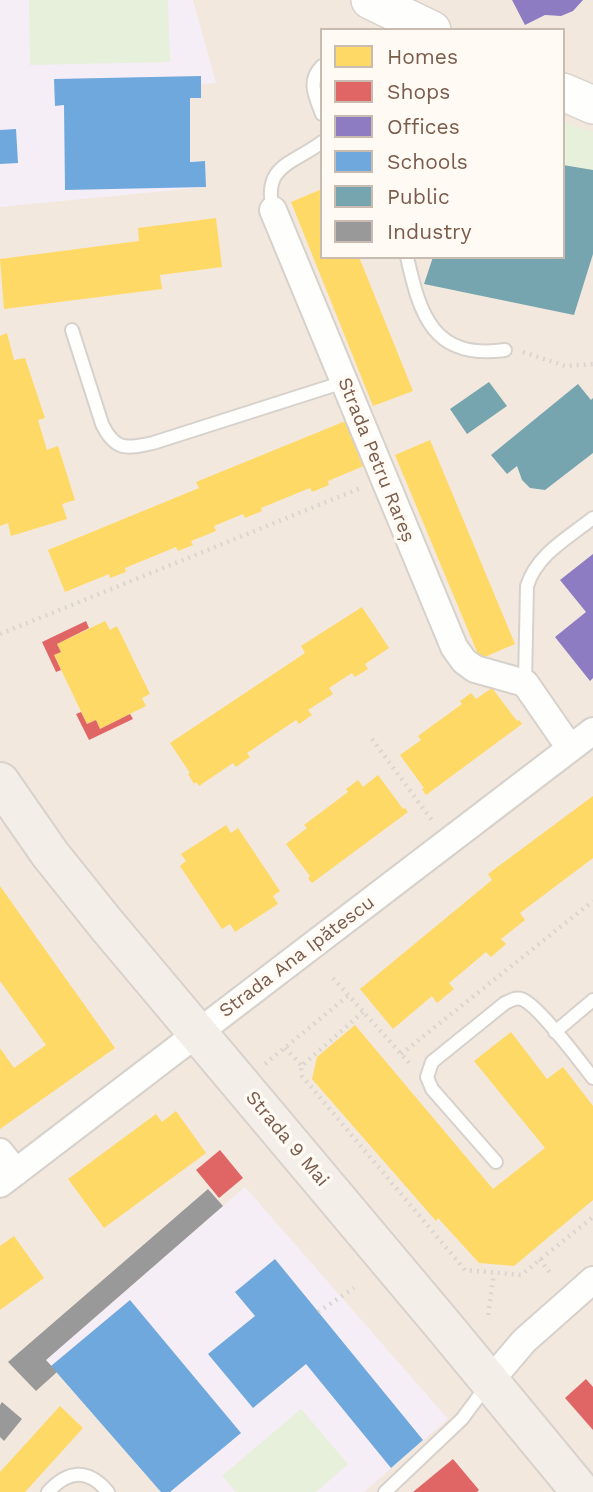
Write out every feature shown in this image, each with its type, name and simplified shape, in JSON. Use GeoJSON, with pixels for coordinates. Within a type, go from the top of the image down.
{"type":"FeatureCollection","features":[{"type":"Feature","properties":{"kind":"main road","name":"Strada 9 Mai"},"geometry":{"type":"LineString","coordinates":[[0,782],[58,864],[581,1492]]}},
{"type":"Feature","properties":{"kind":"street"},"geometry":{"type":"LineString","coordinates":[[391,8],[428,28]]}},
{"type":"Feature","properties":{"kind":"street"},"geometry":{"type":"LineString","coordinates":[[565,93],[593,104]]}},
{"type":"Feature","properties":{"kind":"street","name":"Strada Petru Rareș"},"geometry":{"type":"LineString","coordinates":[[273,210],[454,647],[464,661],[475,669],[525,683]]}},
{"type":"Feature","properties":{"kind":"street"},"geometry":{"type":"LineString","coordinates":[[525,683],[570,748]]}},
{"type":"Feature","properties":{"kind":"street","name":"Strada Ana Ipătescu"},"geometry":{"type":"LineString","coordinates":[[5,1169],[353,916],[593,731]]}},
{"type":"Feature","properties":{"kind":"street"},"geometry":{"type":"LineString","coordinates":[[490,1381],[524,1341],[593,1280]]}},
{"type":"Feature","properties":{"kind":"lane"},"geometry":{"type":"LineString","coordinates":[[320,68],[313,76],[313,89],[320,108]]}},
{"type":"Feature","properties":{"kind":"lane","name":"Strada Petru Rareș"},"geometry":{"type":"LineString","coordinates":[[273,210],[270,196],[274,174],[320,143]]}},
{"type":"Feature","properties":{"kind":"lane"},"geometry":{"type":"LineString","coordinates":[[407,259],[413,289],[422,313],[438,333],[455,345],[483,353],[505,349]]}},
{"type":"Feature","properties":{"kind":"lane"},"geometry":{"type":"LineString","coordinates":[[72,330],[102,424],[108,438],[116,445],[132,448],[153,443],[344,382]]}},
{"type":"Feature","properties":{"kind":"lane"},"geometry":{"type":"LineString","coordinates":[[525,683],[527,586],[531,573],[543,557],[593,518]]}},
{"type":"Feature","properties":{"kind":"lane"},"geometry":{"type":"LineString","coordinates":[[496,1163],[432,1089],[427,1077],[432,1062],[497,1009],[514,999],[522,999],[530,1004],[593,1078]]}},
{"type":"Feature","properties":{"kind":"lane"},"geometry":{"type":"LineString","coordinates":[[555,1032],[593,1000]]}},
{"type":"Feature","properties":{"kind":"lane"},"geometry":{"type":"LineString","coordinates":[[385,1492],[461,1419],[490,1381]]}},
{"type":"Feature","properties":{"kind":"lane"},"geometry":{"type":"LineString","coordinates":[[48,1492],[58,1480],[72,1474],[87,1475],[108,1492]]}},
{"type":"Feature","properties":{"kind":"path"},"geometry":{"type":"LineString","coordinates":[[505,349],[565,366],[593,364]]}},
{"type":"Feature","properties":{"kind":"path"},"geometry":{"type":"LineString","coordinates":[[0,634],[384,479]]}},
{"type":"Feature","properties":{"kind":"path"},"geometry":{"type":"LineString","coordinates":[[372,739],[441,832]]}},
{"type":"Feature","properties":{"kind":"path"},"geometry":{"type":"LineString","coordinates":[[401,1054],[593,901]]}},
{"type":"Feature","properties":{"kind":"path"},"geometry":{"type":"LineString","coordinates":[[333,978],[432,1089]]}},
{"type":"Feature","properties":{"kind":"path"},"geometry":{"type":"LineString","coordinates":[[265,1065],[349,995]]}},
{"type":"Feature","properties":{"kind":"path"},"geometry":{"type":"LineString","coordinates":[[363,1012],[302,1066],[301,1072],[306,1082],[466,1270],[521,1275],[593,1217]]}},
{"type":"Feature","properties":{"kind":"path"},"geometry":{"type":"LineString","coordinates":[[285,1048],[302,1066]]}},
{"type":"Feature","properties":{"kind":"path"},"geometry":{"type":"LineString","coordinates":[[540,1259],[550,1273]]}},
{"type":"Feature","properties":{"kind":"path"},"geometry":{"type":"LineString","coordinates":[[488,1315],[494,1272]]}},
{"type":"Feature","properties":{"kind":"path"},"geometry":{"type":"LineString","coordinates":[[318,1312],[354,1288]]}},
{"type":"Feature","properties":{"kind":"shaded area"},"geometry":{"type":"Polygon","coordinates":[[[0,0],[593,0],[593,1492],[0,1492],[0,0]]]}},
{"type":"Feature","properties":{"kind":"shaded area"},"geometry":{"type":"Polygon","coordinates":[[[0,0],[193,0],[216,83],[201,84],[201,98],[190,98],[190,161],[205,161],[206,187],[0,207],[0,0]]]}},
{"type":"Feature","properties":{"kind":"shaded area"},"geometry":{"type":"Polygon","coordinates":[[[245,1187],[448,1419],[364,1492],[161,1492],[46,1360],[245,1187]]]}},
{"type":"Feature","properties":{"kind":"green space"},"geometry":{"type":"Polygon","coordinates":[[[29,0],[168,0],[170,62],[30,65],[29,0]]]}},
{"type":"Feature","properties":{"kind":"green space"},"geometry":{"type":"Polygon","coordinates":[[[565,123],[593,132],[593,170],[565,165],[565,123]]]}},
{"type":"Feature","properties":{"kind":"green space"},"geometry":{"type":"Polygon","coordinates":[[[301,1409],[348,1464],[316,1492],[236,1492],[222,1476],[301,1409]]]}},
{"type":"Feature","properties":{"kind":"building: Homes"},"geometry":{"type":"Polygon","coordinates":[[[320,190],[320,259],[360,259],[413,391],[373,406],[291,202],[320,190]]]}},
{"type":"Feature","properties":{"kind":"building: Homes"},"geometry":{"type":"Polygon","coordinates":[[[216,218],[222,267],[160,275],[162,289],[4,309],[0,259],[139,241],[138,228],[216,218]]]}},
{"type":"Feature","properties":{"kind":"building: Homes"},"geometry":{"type":"Polygon","coordinates":[[[7,333],[14,360],[25,358],[45,418],[38,420],[47,450],[58,446],[75,500],[62,504],[67,519],[11,536],[8,523],[0,526],[0,336],[7,333]]]}},
{"type":"Feature","properties":{"kind":"building: Homes"},"geometry":{"type":"Polygon","coordinates":[[[348,420],[366,465],[328,481],[329,485],[312,492],[310,488],[261,508],[262,511],[245,518],[243,514],[214,526],[216,531],[191,541],[193,545],[178,551],[176,547],[125,568],[126,572],[110,578],[109,574],[65,592],[48,550],[199,488],[196,482],[348,420]]]}},
{"type":"Feature","properties":{"kind":"building: Homes"},"geometry":{"type":"Polygon","coordinates":[[[430,440],[515,644],[480,659],[395,455],[430,440]]]}},
{"type":"Feature","properties":{"kind":"building: Homes"},"geometry":{"type":"Polygon","coordinates":[[[362,607],[389,648],[365,664],[368,669],[355,677],[352,673],[329,688],[333,694],[308,710],[312,715],[299,724],[296,720],[247,753],[250,757],[236,767],[233,763],[199,786],[196,782],[194,784],[188,774],[190,773],[170,743],[305,653],[301,646],[362,607]]]}},
{"type":"Feature","properties":{"kind":"building: Homes"},"geometry":{"type":"Polygon","coordinates":[[[105,621],[110,630],[117,626],[150,694],[142,698],[146,706],[100,729],[96,720],[87,724],[54,655],[61,652],[57,644],[105,621]]]}},
{"type":"Feature","properties":{"kind":"building: Homes"},"geometry":{"type":"Polygon","coordinates":[[[492,688],[522,724],[426,795],[422,789],[424,788],[400,755],[421,740],[418,736],[462,704],[460,701],[471,693],[476,699],[492,688]]]}},
{"type":"Feature","properties":{"kind":"building: Homes"},"geometry":{"type":"Polygon","coordinates":[[[378,775],[408,812],[312,883],[308,878],[310,876],[286,844],[307,828],[304,825],[348,792],[346,789],[358,780],[363,787],[378,775]]]}},
{"type":"Feature","properties":{"kind":"building: Homes"},"geometry":{"type":"Polygon","coordinates":[[[593,796],[593,858],[520,913],[525,920],[501,939],[506,944],[491,957],[486,952],[449,983],[454,989],[437,1003],[432,996],[393,1029],[360,989],[492,880],[488,874],[593,796]]]}},
{"type":"Feature","properties":{"kind":"building: Homes"},"geometry":{"type":"Polygon","coordinates":[[[226,825],[231,833],[238,828],[280,891],[273,896],[278,904],[235,932],[230,924],[222,929],[180,866],[186,861],[181,854],[226,825]]]}},
{"type":"Feature","properties":{"kind":"building: Homes"},"geometry":{"type":"Polygon","coordinates":[[[0,886],[115,1048],[0,1129],[0,1048],[14,1068],[46,1045],[0,981],[0,886]]]}},
{"type":"Feature","properties":{"kind":"building: Homes"},"geometry":{"type":"Polygon","coordinates":[[[355,1025],[493,1189],[545,1148],[474,1061],[511,1032],[547,1079],[563,1067],[593,1106],[593,1200],[514,1266],[479,1263],[438,1218],[436,1221],[312,1079],[317,1057],[355,1025]]]}},
{"type":"Feature","properties":{"kind":"building: Homes"},"geometry":{"type":"Polygon","coordinates":[[[176,1111],[206,1153],[104,1228],[68,1179],[156,1114],[162,1122],[176,1111]]]}},
{"type":"Feature","properties":{"kind":"building: Homes"},"geometry":{"type":"Polygon","coordinates":[[[14,1236],[44,1278],[0,1310],[0,1246],[14,1236]]]}},
{"type":"Feature","properties":{"kind":"building: Homes"},"geometry":{"type":"Polygon","coordinates":[[[60,1406],[83,1428],[25,1492],[0,1492],[0,1472],[60,1406]]]}},
{"type":"Feature","properties":{"kind":"building: Shops"},"geometry":{"type":"Polygon","coordinates":[[[86,621],[89,628],[57,644],[61,652],[54,655],[61,670],[56,672],[42,642],[86,621]]]}},
{"type":"Feature","properties":{"kind":"building: Shops"},"geometry":{"type":"Polygon","coordinates":[[[81,712],[87,724],[96,720],[100,729],[130,714],[133,719],[89,740],[76,714],[81,712]]]}},
{"type":"Feature","properties":{"kind":"building: Shops"},"geometry":{"type":"Polygon","coordinates":[[[220,1150],[243,1178],[219,1198],[196,1170],[220,1150]]]}},
{"type":"Feature","properties":{"kind":"building: Shops"},"geometry":{"type":"Polygon","coordinates":[[[586,1379],[593,1387],[593,1430],[565,1398],[586,1379]]]}},
{"type":"Feature","properties":{"kind":"building: Shops"},"geometry":{"type":"Polygon","coordinates":[[[453,1459],[479,1490],[477,1492],[413,1492],[453,1459]]]}},
{"type":"Feature","properties":{"kind":"building: Offices"},"geometry":{"type":"Polygon","coordinates":[[[512,0],[583,0],[573,11],[561,16],[545,15],[525,25],[512,0]]]}},
{"type":"Feature","properties":{"kind":"building: Offices"},"geometry":{"type":"Polygon","coordinates":[[[593,554],[593,678],[590,681],[555,637],[586,612],[560,580],[593,554]]]}},
{"type":"Feature","properties":{"kind":"building: Schools"},"geometry":{"type":"Polygon","coordinates":[[[201,76],[201,98],[190,98],[190,162],[205,161],[206,187],[65,190],[64,105],[55,106],[54,79],[201,76]]]}},
{"type":"Feature","properties":{"kind":"building: Schools"},"geometry":{"type":"Polygon","coordinates":[[[16,129],[18,163],[0,164],[0,130],[16,129]]]}},
{"type":"Feature","properties":{"kind":"building: Schools"},"geometry":{"type":"Polygon","coordinates":[[[275,1259],[423,1440],[391,1468],[306,1364],[253,1408],[208,1354],[255,1316],[235,1292],[275,1259]]]}},
{"type":"Feature","properties":{"kind":"building: Schools"},"geometry":{"type":"Polygon","coordinates":[[[130,1300],[241,1433],[170,1492],[161,1492],[51,1366],[130,1300]]]}},
{"type":"Feature","properties":{"kind":"building: Public"},"geometry":{"type":"Polygon","coordinates":[[[565,165],[593,170],[593,254],[574,315],[424,284],[432,259],[565,259],[565,165]]]}},
{"type":"Feature","properties":{"kind":"building: Public"},"geometry":{"type":"Polygon","coordinates":[[[489,382],[507,406],[467,434],[450,409],[489,382]]]}},
{"type":"Feature","properties":{"kind":"building: Public"},"geometry":{"type":"Polygon","coordinates":[[[578,384],[591,400],[593,398],[593,453],[545,490],[530,488],[522,480],[517,466],[507,474],[491,455],[578,384]]]}},
{"type":"Feature","properties":{"kind":"building: Industry"},"geometry":{"type":"Polygon","coordinates":[[[208,1189],[223,1206],[46,1360],[57,1372],[36,1391],[8,1362],[208,1189]]]}},
{"type":"Feature","properties":{"kind":"building: Industry"},"geometry":{"type":"Polygon","coordinates":[[[2,1402],[22,1419],[4,1441],[0,1437],[2,1402]]]}}]}
